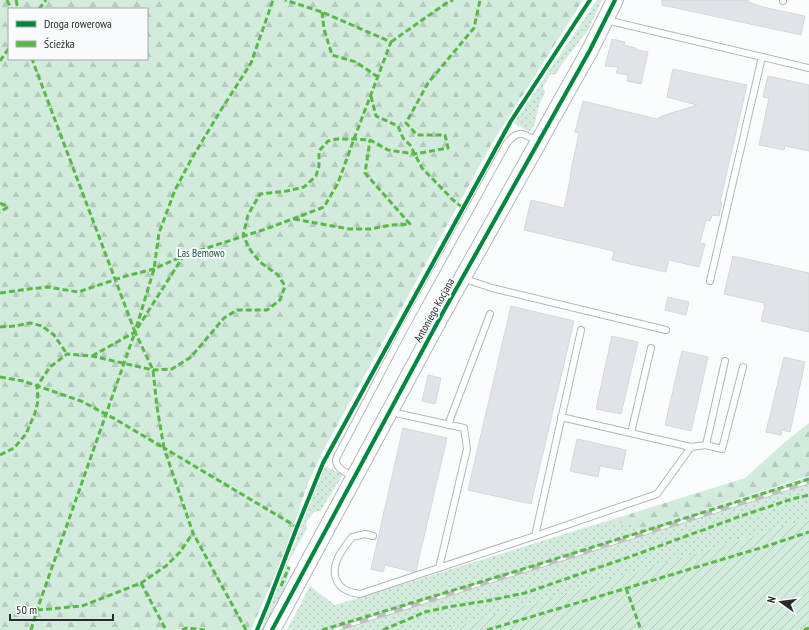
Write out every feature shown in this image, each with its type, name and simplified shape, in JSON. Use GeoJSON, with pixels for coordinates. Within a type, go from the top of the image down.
{"type":"FeatureCollection","features":[{"type":"Feature","properties":{"kind":"street","name":"Antoniego Kocjana"},"geometry":{"type":"LineString","coordinates":[[272,630],[463,276],[590,50],[615,0]]}},
{"type":"Feature","properties":{"kind":"lane"},"geometry":{"type":"LineString","coordinates":[[606,20],[809,68]]}},
{"type":"Feature","properties":{"kind":"lane"},"geometry":{"type":"LineString","coordinates":[[710,281],[762,57]]}},
{"type":"Feature","properties":{"kind":"lane"},"geometry":{"type":"LineString","coordinates":[[354,477],[341,469],[338,465],[336,460],[338,453],[402,333],[508,143],[513,137],[519,134],[526,135],[538,142]]}},
{"type":"Feature","properties":{"kind":"lane"},"geometry":{"type":"LineString","coordinates":[[463,276],[471,281],[492,288],[666,330]]}},
{"type":"Feature","properties":{"kind":"lane"},"geometry":{"type":"LineString","coordinates":[[448,425],[490,314]]}},
{"type":"Feature","properties":{"kind":"lane"},"geometry":{"type":"LineString","coordinates":[[535,536],[581,330]]}},
{"type":"Feature","properties":{"kind":"lane"},"geometry":{"type":"LineString","coordinates":[[631,433],[651,348]]}},
{"type":"Feature","properties":{"kind":"lane"},"geometry":{"type":"LineString","coordinates":[[706,445],[725,361]]}},
{"type":"Feature","properties":{"kind":"lane"},"geometry":{"type":"LineString","coordinates":[[562,418],[691,447],[706,445],[722,449],[743,367]]}},
{"type":"Feature","properties":{"kind":"lane"},"geometry":{"type":"LineString","coordinates":[[390,411],[464,428],[466,448],[439,568]]}},
{"type":"Feature","properties":{"kind":"lane"},"geometry":{"type":"LineString","coordinates":[[373,536],[365,534],[352,536],[337,559],[334,567],[335,578],[341,587],[348,591],[360,594],[657,494],[691,447]]}},
{"type":"Feature","properties":{"kind":"green space","name":"Las Bemowo"},"geometry":{"type":"Polygon","coordinates":[[[0,0],[583,0],[491,145],[322,453],[307,486],[284,554],[251,630],[0,630],[0,0]]]}},
{"type":"Feature","properties":{"kind":"green space"},"geometry":{"type":"Polygon","coordinates":[[[597,0],[602,0],[588,30],[556,74],[550,75],[543,87],[545,93],[539,105],[534,126],[529,132],[514,123],[597,0]]]}},
{"type":"Feature","properties":{"kind":"green space"},"geometry":{"type":"Polygon","coordinates":[[[809,423],[809,476],[648,528],[607,521],[745,478],[785,442],[809,423]]]}},
{"type":"Feature","properties":{"kind":"green space"},"geometry":{"type":"Polygon","coordinates":[[[325,466],[341,474],[342,476],[320,511],[314,512],[306,522],[307,528],[287,565],[291,567],[282,596],[264,630],[261,630],[325,466]]]}},
{"type":"Feature","properties":{"kind":"green space"},"geometry":{"type":"Polygon","coordinates":[[[809,477],[809,519],[445,630],[287,630],[310,586],[335,605],[607,521],[648,528],[809,477]]]}},
{"type":"Feature","properties":{"kind":"green space"},"geometry":{"type":"Polygon","coordinates":[[[809,519],[809,630],[445,630],[809,519]]]}},
{"type":"Feature","properties":{"kind":"building"},"geometry":{"type":"Polygon","coordinates":[[[662,0],[749,0],[748,2],[763,7],[805,16],[801,35],[662,5],[662,0]]]}},
{"type":"Feature","properties":{"kind":"building"},"geometry":{"type":"Polygon","coordinates":[[[612,39],[625,42],[624,45],[636,48],[636,50],[648,52],[641,84],[627,81],[628,75],[616,73],[618,67],[605,66],[612,39]]]}},
{"type":"Feature","properties":{"kind":"building"},"geometry":{"type":"Polygon","coordinates":[[[673,69],[747,85],[720,202],[722,202],[719,216],[712,215],[710,221],[706,220],[700,243],[705,244],[699,267],[669,260],[666,272],[612,260],[614,251],[524,230],[531,200],[564,208],[579,133],[575,132],[583,101],[657,119],[697,105],[667,97],[673,69]]]}},
{"type":"Feature","properties":{"kind":"building"},"geometry":{"type":"Polygon","coordinates":[[[768,76],[809,85],[809,151],[785,146],[784,150],[759,145],[769,98],[763,97],[768,76]]]}},
{"type":"Feature","properties":{"kind":"building"},"geometry":{"type":"Polygon","coordinates":[[[733,256],[809,273],[809,332],[761,321],[765,306],[764,303],[724,294],[733,256]]]}},
{"type":"Feature","properties":{"kind":"building"},"geometry":{"type":"Polygon","coordinates":[[[668,297],[689,302],[686,315],[665,310],[668,297]]]}},
{"type":"Feature","properties":{"kind":"building"},"geometry":{"type":"Polygon","coordinates":[[[511,306],[574,321],[531,504],[468,490],[511,306]]]}},
{"type":"Feature","properties":{"kind":"building"},"geometry":{"type":"Polygon","coordinates":[[[612,336],[638,342],[621,414],[596,409],[612,336]]]}},
{"type":"Feature","properties":{"kind":"building"},"geometry":{"type":"Polygon","coordinates":[[[682,351],[708,357],[691,431],[665,425],[682,351]]]}},
{"type":"Feature","properties":{"kind":"building"},"geometry":{"type":"Polygon","coordinates":[[[784,357],[805,362],[790,432],[782,430],[781,435],[766,432],[784,357]]]}},
{"type":"Feature","properties":{"kind":"building"},"geometry":{"type":"Polygon","coordinates":[[[428,375],[441,378],[435,404],[422,401],[428,375]]]}},
{"type":"Feature","properties":{"kind":"building"},"geometry":{"type":"Polygon","coordinates":[[[403,428],[447,438],[416,571],[414,572],[385,565],[383,572],[371,569],[403,428]]]}},
{"type":"Feature","properties":{"kind":"building"},"geometry":{"type":"Polygon","coordinates":[[[577,439],[626,450],[622,470],[600,466],[598,477],[570,471],[577,439]]]}},
{"type":"Feature","properties":{"kind":"railway"},"geometry":{"type":"LineString","coordinates":[[334,630],[809,482]]}},
{"type":"Feature","properties":{"kind":"marked path"},"geometry":{"type":"LineString","coordinates":[[7,0],[11,8]]}},
{"type":"Feature","properties":{"kind":"marked path"},"geometry":{"type":"LineString","coordinates":[[16,0],[18,8]]}},
{"type":"Feature","properties":{"kind":"marked path"},"geometry":{"type":"LineString","coordinates":[[40,8],[46,0]]}},
{"type":"Feature","properties":{"kind":"marked path"},"geometry":{"type":"LineString","coordinates":[[0,377],[23,381],[81,401],[164,448],[157,407],[153,370],[135,332],[154,269],[159,233],[175,190],[192,158],[251,63],[273,0]]}},
{"type":"Feature","properties":{"kind":"marked path"},"geometry":{"type":"LineString","coordinates":[[0,293],[48,287],[78,292],[126,276],[154,269],[185,255],[266,229],[324,207],[338,183],[391,42],[322,12],[285,0]]}},
{"type":"Feature","properties":{"kind":"marked path"},"geometry":{"type":"LineString","coordinates":[[391,42],[453,0]]}},
{"type":"Feature","properties":{"kind":"marked path"},"geometry":{"type":"LineString","coordinates":[[0,455],[14,448],[26,434],[35,413],[38,401],[37,386],[50,367],[67,354],[92,356],[153,370],[172,369],[191,357],[224,318],[237,310],[267,310],[280,300],[285,286],[278,275],[260,262],[251,251],[243,236],[248,215],[260,194],[287,191],[304,187],[316,176],[319,166],[319,151],[328,141],[337,139],[370,140],[388,150],[415,154],[448,148],[445,135],[417,135],[406,123],[428,83],[474,28],[480,0]]}},
{"type":"Feature","properties":{"kind":"marked path"},"geometry":{"type":"LineString","coordinates":[[322,12],[324,29],[332,55],[356,62],[378,77]]}},
{"type":"Feature","properties":{"kind":"marked path"},"geometry":{"type":"LineString","coordinates":[[0,61],[8,49]]}},
{"type":"Feature","properties":{"kind":"marked path"},"geometry":{"type":"LineString","coordinates":[[31,630],[135,332],[32,60]]}},
{"type":"Feature","properties":{"kind":"marked path"},"geometry":{"type":"LineString","coordinates":[[371,96],[376,116],[398,126],[403,138],[410,145],[422,168],[453,200],[463,208]]}},
{"type":"Feature","properties":{"kind":"marked path"},"geometry":{"type":"LineString","coordinates":[[294,219],[349,229],[370,229],[391,225],[410,224],[365,173],[370,140]]}},
{"type":"Feature","properties":{"kind":"marked path"},"geometry":{"type":"LineString","coordinates":[[0,203],[8,207],[0,212]]}},
{"type":"Feature","properties":{"kind":"marked path"},"geometry":{"type":"LineString","coordinates":[[92,356],[135,332],[184,255]]}},
{"type":"Feature","properties":{"kind":"marked path"},"geometry":{"type":"LineString","coordinates":[[0,327],[30,323],[42,326],[54,335],[67,354]]}},
{"type":"Feature","properties":{"kind":"marked path"},"geometry":{"type":"LineString","coordinates":[[246,630],[193,533],[164,448],[297,527]]}},
{"type":"Feature","properties":{"kind":"marked path"},"geometry":{"type":"LineString","coordinates":[[322,630],[520,570],[809,479]]}},
{"type":"Feature","properties":{"kind":"marked path"},"geometry":{"type":"LineString","coordinates":[[383,630],[425,612],[525,593],[741,516],[809,495]]}},
{"type":"Feature","properties":{"kind":"marked path"},"geometry":{"type":"LineString","coordinates":[[487,630],[809,532]]}},
{"type":"Feature","properties":{"kind":"marked path"},"geometry":{"type":"LineString","coordinates":[[37,610],[82,606],[141,583],[166,566],[180,552],[193,533]]}},
{"type":"Feature","properties":{"kind":"marked path"},"geometry":{"type":"LineString","coordinates":[[281,586],[289,567]]}},
{"type":"Feature","properties":{"kind":"marked path"},"geometry":{"type":"LineString","coordinates":[[141,583],[166,630]]}},
{"type":"Feature","properties":{"kind":"marked path"},"geometry":{"type":"LineString","coordinates":[[626,588],[641,630]]}},
{"type":"Feature","properties":{"kind":"marked path"},"geometry":{"type":"LineString","coordinates":[[182,630],[186,628],[205,630]]}},
{"type":"Feature","properties":{"kind":"marked path"},"geometry":{"type":"LineString","coordinates":[[804,630],[809,628]]}},
{"type":"Feature","properties":{"kind":"cycle path"},"geometry":{"type":"LineString","coordinates":[[257,630],[323,463],[511,121],[590,0]]}},
{"type":"Feature","properties":{"kind":"cycle path"},"geometry":{"type":"LineString","coordinates":[[272,630],[441,316],[590,50],[615,0]]}}]}
